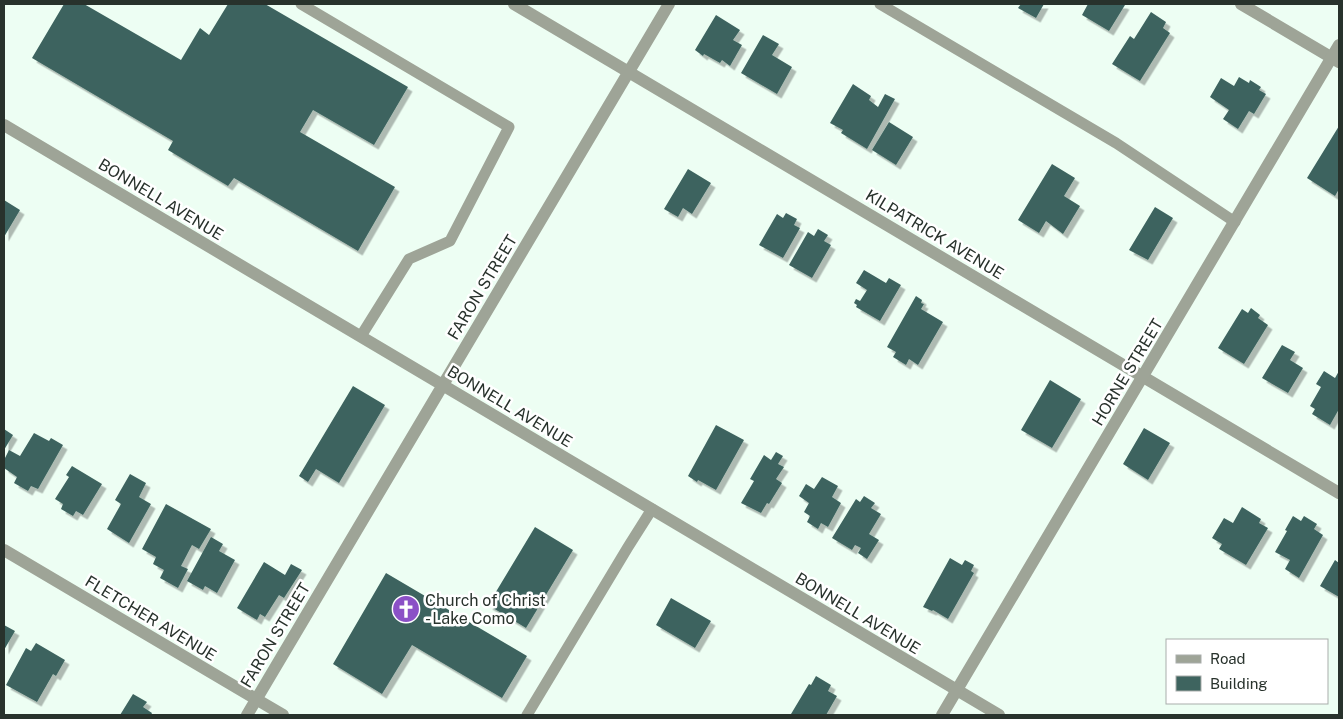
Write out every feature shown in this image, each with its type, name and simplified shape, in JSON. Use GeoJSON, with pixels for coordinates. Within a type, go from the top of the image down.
{"type":"FeatureCollection","features":[{"type":"Feature","properties":{"kind":"street","name":"KILPATRICK AVENUE"},"geometry":{"type":"LineString","coordinates":[[514,4],[1339,493]]}},
{"type":"Feature","properties":{"kind":"street","name":"FARON STREET"},"geometry":{"type":"LineString","coordinates":[[247,715],[669,4]]}},
{"type":"Feature","properties":{"kind":"street"},"geometry":{"type":"LineString","coordinates":[[1241,4],[1336,60]]}},
{"type":"Feature","properties":{"kind":"street","name":"HORNE STREET"},"geometry":{"type":"LineString","coordinates":[[942,715],[1234,222],[1336,60],[1339,45]]}},
{"type":"Feature","properties":{"kind":"street","name":"BONNELL AVENUE"},"geometry":{"type":"LineString","coordinates":[[4,125],[999,715]]}},
{"type":"Feature","properties":{"kind":"street","name":"FLETCHER AVENUE"},"geometry":{"type":"LineString","coordinates":[[4,550],[283,715]]}},
{"type":"Feature","properties":{"kind":"lane"},"geometry":{"type":"LineString","coordinates":[[301,4],[509,127],[450,241],[409,259],[361,336]]}},
{"type":"Feature","properties":{"kind":"lane"},"geometry":{"type":"LineString","coordinates":[[880,4],[1116,143],[1234,222]]}},
{"type":"Feature","properties":{"kind":"lane"},"geometry":{"type":"LineString","coordinates":[[527,715],[652,509]]}},
{"type":"Feature","properties":{"kind":"building"},"geometry":{"type":"Polygon","coordinates":[[[64,4],[84,4],[181,60],[200,28],[209,35],[228,4],[265,4],[408,87],[374,145],[313,110],[300,132],[395,187],[358,251],[234,178],[228,186],[168,150],[173,141],[32,58],[64,4]]]}},
{"type":"Feature","properties":{"kind":"building"},"geometry":{"type":"Polygon","coordinates":[[[1021,4],[1044,4],[1036,18],[1018,8],[1021,4]]]}},
{"type":"Feature","properties":{"kind":"building"},"geometry":{"type":"Polygon","coordinates":[[[1088,4],[1125,5],[1109,31],[1082,15],[1088,4]]]}},
{"type":"Feature","properties":{"kind":"building"},"geometry":{"type":"Polygon","coordinates":[[[1151,12],[1166,22],[1163,28],[1170,33],[1140,81],[1112,64],[1130,36],[1134,39],[1151,12]]]}},
{"type":"Feature","properties":{"kind":"building"},"geometry":{"type":"Polygon","coordinates":[[[716,15],[740,30],[733,40],[742,45],[730,66],[722,60],[720,63],[704,54],[703,56],[695,50],[716,15]]]}},
{"type":"Feature","properties":{"kind":"building"},"geometry":{"type":"Polygon","coordinates":[[[763,35],[779,44],[772,55],[792,67],[777,94],[741,73],[763,35]]]}},
{"type":"Feature","properties":{"kind":"building"},"geometry":{"type":"Polygon","coordinates":[[[1239,77],[1249,83],[1250,80],[1261,87],[1259,90],[1266,94],[1254,114],[1249,111],[1238,129],[1223,119],[1229,110],[1210,97],[1221,78],[1234,86],[1239,77]]]}},
{"type":"Feature","properties":{"kind":"building"},"geometry":{"type":"Polygon","coordinates":[[[853,84],[871,96],[869,100],[878,107],[885,94],[895,99],[867,149],[841,133],[843,130],[830,123],[853,84]]]}},
{"type":"Feature","properties":{"kind":"building"},"geometry":{"type":"Polygon","coordinates":[[[889,122],[913,137],[896,165],[872,150],[889,122]]]}},
{"type":"Feature","properties":{"kind":"building"},"geometry":{"type":"Polygon","coordinates":[[[1339,126],[1339,189],[1335,196],[1307,178],[1339,126]]]}},
{"type":"Feature","properties":{"kind":"building"},"geometry":{"type":"Polygon","coordinates":[[[1052,164],[1075,178],[1064,196],[1080,206],[1063,234],[1046,221],[1039,233],[1018,220],[1052,164]]]}},
{"type":"Feature","properties":{"kind":"building"},"geometry":{"type":"Polygon","coordinates":[[[688,169],[711,183],[692,214],[683,208],[678,217],[664,209],[688,169]]]}},
{"type":"Feature","properties":{"kind":"building"},"geometry":{"type":"Polygon","coordinates":[[[4,200],[20,210],[4,237],[4,200]]]}},
{"type":"Feature","properties":{"kind":"building"},"geometry":{"type":"Polygon","coordinates":[[[1155,207],[1173,218],[1148,260],[1129,250],[1155,207]]]}},
{"type":"Feature","properties":{"kind":"building"},"geometry":{"type":"Polygon","coordinates":[[[786,213],[797,219],[794,225],[800,228],[783,258],[759,245],[777,214],[783,218],[786,213]]]}},
{"type":"Feature","properties":{"kind":"building"},"geometry":{"type":"Polygon","coordinates":[[[818,229],[828,235],[824,241],[831,245],[812,278],[789,265],[808,232],[814,236],[818,229]]]}},
{"type":"Feature","properties":{"kind":"building"},"geometry":{"type":"Polygon","coordinates":[[[864,270],[886,283],[889,278],[901,285],[880,321],[856,307],[857,305],[854,303],[856,299],[860,301],[867,290],[856,283],[864,270]]]}},
{"type":"Feature","properties":{"kind":"building"},"geometry":{"type":"Polygon","coordinates":[[[916,296],[924,304],[921,309],[943,322],[918,365],[909,359],[906,365],[893,357],[896,352],[887,347],[916,296]]]}},
{"type":"Feature","properties":{"kind":"building"},"geometry":{"type":"Polygon","coordinates":[[[1251,308],[1260,315],[1258,318],[1268,325],[1244,364],[1218,348],[1242,309],[1248,313],[1251,308]]]}},
{"type":"Feature","properties":{"kind":"building"},"geometry":{"type":"Polygon","coordinates":[[[1282,345],[1295,352],[1290,360],[1303,368],[1288,393],[1262,378],[1282,345]]]}},
{"type":"Feature","properties":{"kind":"building"},"geometry":{"type":"Polygon","coordinates":[[[1324,371],[1335,378],[1339,371],[1339,409],[1330,425],[1312,414],[1315,409],[1310,406],[1321,387],[1316,384],[1324,371]]]}},
{"type":"Feature","properties":{"kind":"building"},"geometry":{"type":"Polygon","coordinates":[[[1050,380],[1081,399],[1052,448],[1021,430],[1050,380]]]}},
{"type":"Feature","properties":{"kind":"building"},"geometry":{"type":"Polygon","coordinates":[[[353,386],[385,405],[339,483],[316,469],[308,482],[299,476],[353,386]]]}},
{"type":"Feature","properties":{"kind":"building"},"geometry":{"type":"Polygon","coordinates":[[[716,425],[744,440],[716,490],[688,476],[716,425]]]}},
{"type":"Feature","properties":{"kind":"building"},"geometry":{"type":"Polygon","coordinates":[[[1144,428],[1170,443],[1148,480],[1123,464],[1144,428]]]}},
{"type":"Feature","properties":{"kind":"building"},"geometry":{"type":"Polygon","coordinates":[[[4,429],[13,435],[4,450],[4,429]]]}},
{"type":"Feature","properties":{"kind":"building"},"geometry":{"type":"Polygon","coordinates":[[[34,433],[49,441],[51,438],[63,445],[38,489],[31,486],[28,491],[14,483],[17,477],[4,468],[4,460],[9,450],[20,456],[34,433]]]}},
{"type":"Feature","properties":{"kind":"building"},"geometry":{"type":"Polygon","coordinates":[[[776,452],[783,456],[778,464],[784,467],[776,479],[782,483],[761,513],[741,503],[754,481],[750,479],[764,455],[771,460],[776,452]]]}},
{"type":"Feature","properties":{"kind":"building"},"geometry":{"type":"Polygon","coordinates":[[[72,466],[102,484],[83,515],[76,511],[73,516],[61,509],[63,504],[55,499],[69,477],[66,475],[72,466]]]}},
{"type":"Feature","properties":{"kind":"building"},"geometry":{"type":"Polygon","coordinates":[[[130,474],[146,483],[139,497],[151,504],[129,543],[107,529],[121,504],[115,500],[130,474]]]}},
{"type":"Feature","properties":{"kind":"building"},"geometry":{"type":"Polygon","coordinates":[[[822,477],[838,486],[832,497],[841,503],[828,527],[821,523],[818,529],[807,522],[810,516],[804,512],[809,503],[799,496],[806,484],[814,489],[822,477]]]}},
{"type":"Feature","properties":{"kind":"building"},"geometry":{"type":"Polygon","coordinates":[[[864,496],[875,503],[871,508],[881,514],[869,534],[879,540],[867,559],[858,553],[861,548],[855,545],[852,550],[832,538],[856,499],[860,502],[864,496]]]}},
{"type":"Feature","properties":{"kind":"building"},"geometry":{"type":"Polygon","coordinates":[[[166,504],[211,529],[199,549],[192,545],[181,566],[188,569],[178,588],[160,578],[164,570],[153,564],[156,557],[142,549],[166,504]]]}},
{"type":"Feature","properties":{"kind":"building"},"geometry":{"type":"Polygon","coordinates":[[[1242,507],[1261,519],[1259,523],[1268,528],[1246,565],[1219,549],[1222,544],[1212,538],[1224,518],[1233,523],[1242,507]]]}},
{"type":"Feature","properties":{"kind":"building"},"geometry":{"type":"Polygon","coordinates":[[[1293,516],[1301,521],[1304,516],[1317,524],[1314,529],[1323,535],[1299,578],[1285,569],[1290,560],[1275,552],[1293,516]]]}},
{"type":"Feature","properties":{"kind":"building"},"geometry":{"type":"Polygon","coordinates":[[[535,527],[573,550],[526,628],[488,605],[535,527]]]}},
{"type":"Feature","properties":{"kind":"building"},"geometry":{"type":"Polygon","coordinates":[[[211,537],[223,544],[219,551],[235,560],[217,593],[205,586],[203,590],[187,581],[211,537]]]}},
{"type":"Feature","properties":{"kind":"building"},"geometry":{"type":"Polygon","coordinates":[[[950,558],[962,565],[965,560],[974,565],[971,571],[974,573],[948,619],[933,610],[923,607],[950,558]]]}},
{"type":"Feature","properties":{"kind":"building"},"geometry":{"type":"Polygon","coordinates":[[[1335,560],[1339,563],[1339,597],[1320,586],[1335,560]]]}},
{"type":"Feature","properties":{"kind":"building"},"geometry":{"type":"Polygon","coordinates":[[[264,562],[285,575],[291,564],[302,570],[284,598],[279,595],[265,617],[260,614],[257,620],[237,608],[264,562]]]}},
{"type":"Feature","properties":{"kind":"building","name":"Church of Christ - Lake Como"},"geometry":{"type":"Polygon","coordinates":[[[386,573],[527,656],[502,698],[412,645],[382,694],[333,664],[386,573]]]}},
{"type":"Feature","properties":{"kind":"building"},"geometry":{"type":"Polygon","coordinates":[[[671,598],[711,621],[695,648],[656,625],[671,598]]]}},
{"type":"Feature","properties":{"kind":"building"},"geometry":{"type":"Polygon","coordinates":[[[4,625],[15,631],[4,650],[4,625]]]}},
{"type":"Feature","properties":{"kind":"building"},"geometry":{"type":"Polygon","coordinates":[[[36,643],[65,660],[56,676],[53,674],[37,702],[6,685],[26,648],[31,651],[36,643]]]}},
{"type":"Feature","properties":{"kind":"building"},"geometry":{"type":"Polygon","coordinates":[[[816,676],[831,685],[828,691],[837,696],[826,715],[791,714],[809,684],[811,685],[816,676]]]}},
{"type":"Feature","properties":{"kind":"building"},"geometry":{"type":"Polygon","coordinates":[[[133,694],[147,702],[143,707],[152,713],[151,715],[120,715],[133,694]]]}},
{"type":"Feature","properties":{"kind":"place","name":"Church of Christ - Lake Como"},"geometry":{"type":"Point","coordinates":[406,609]}}]}
